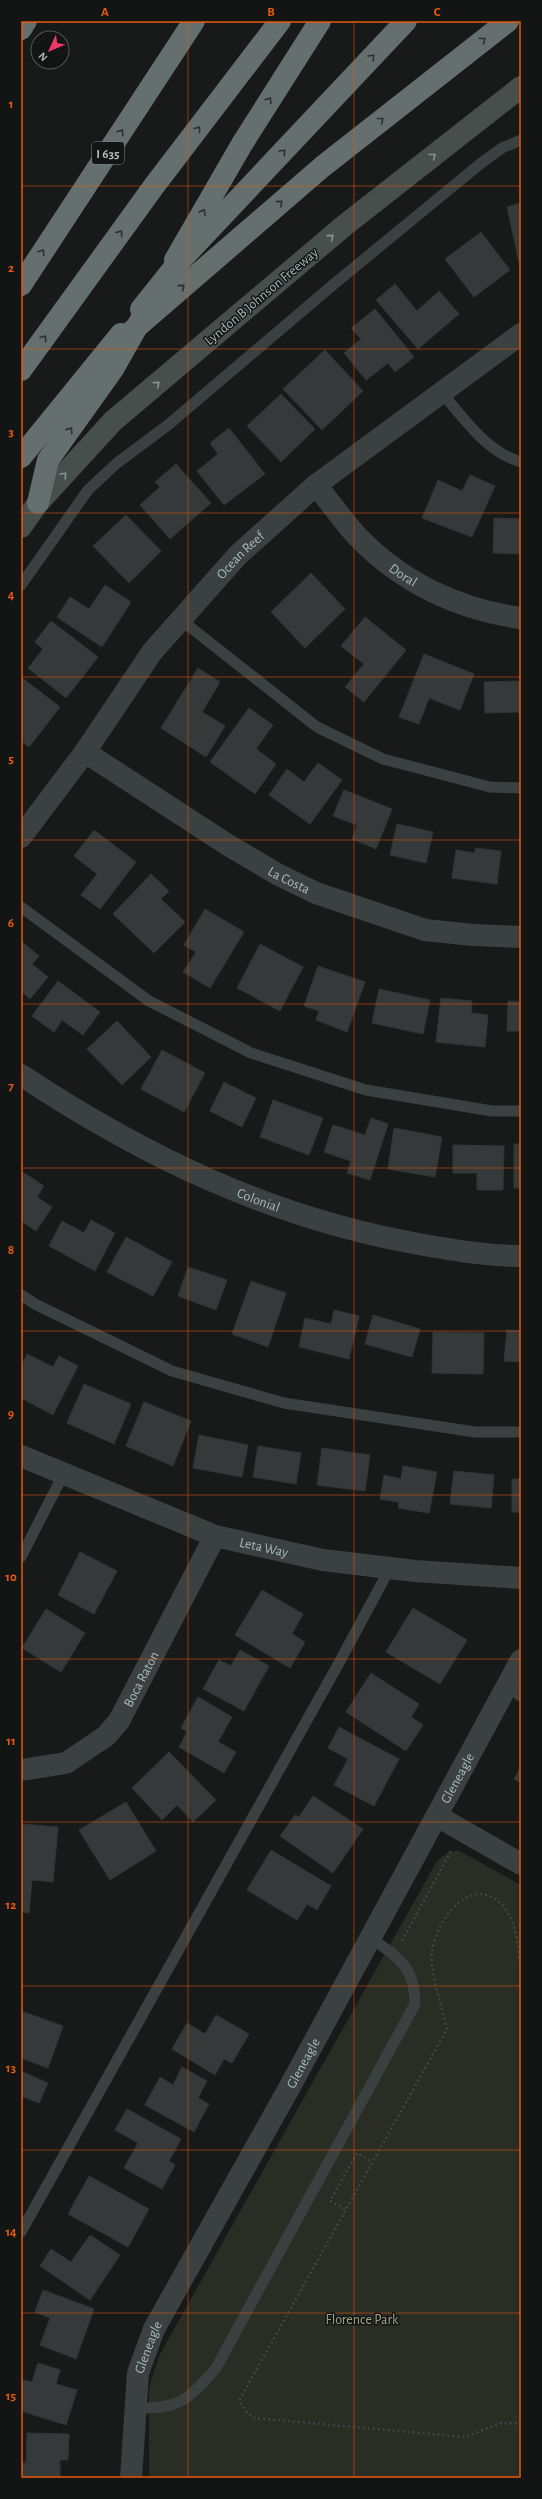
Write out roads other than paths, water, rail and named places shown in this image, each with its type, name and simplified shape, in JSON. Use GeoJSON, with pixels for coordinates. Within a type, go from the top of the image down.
{"type":"FeatureCollection","features":[{"type":"Feature","properties":{"kind":"highway"},"geometry":{"type":"LineString","coordinates":[[21,28],[26,21]]}},
{"type":"Feature","properties":{"kind":"highway","name":"I 635"},"geometry":{"type":"LineString","coordinates":[[21,285],[194,21]]}},
{"type":"Feature","properties":{"kind":"highway"},"geometry":{"type":"LineString","coordinates":[[21,370],[154,186],[280,21]]}},
{"type":"Feature","properties":{"kind":"highway"},"geometry":{"type":"LineString","coordinates":[[38,503],[48,460],[113,368],[242,144],[320,21]]}},
{"type":"Feature","properties":{"kind":"highway"},"geometry":{"type":"LineString","coordinates":[[21,458],[90,371],[129,329],[177,264],[406,21]]}},
{"type":"Feature","properties":{"kind":"highway"},"geometry":{"type":"LineString","coordinates":[[129,329],[322,167],[508,21]]}},
{"type":"Feature","properties":{"kind":"main road","name":"Lyndon B Johnson Freeway"},"geometry":{"type":"LineString","coordinates":[[21,527],[38,503],[113,421],[345,225],[521,87]]}},
{"type":"Feature","properties":{"kind":"street","name":"Ocean Reef"},"geometry":{"type":"LineString","coordinates":[[21,837],[85,752],[152,652],[238,555],[316,485],[521,334]]}},
{"type":"Feature","properties":{"kind":"street","name":"Doral"},"geometry":{"type":"LineString","coordinates":[[316,485],[358,536],[389,565],[432,592],[497,615],[521,618]]}},
{"type":"Feature","properties":{"kind":"street","name":"La Costa"},"geometry":{"type":"LineString","coordinates":[[85,752],[228,845],[277,874],[316,893],[425,930],[473,935],[521,937]]}},
{"type":"Feature","properties":{"kind":"street","name":"Colonial"},"geometry":{"type":"LineString","coordinates":[[21,1075],[71,1108],[153,1153],[218,1185],[288,1212],[385,1238],[483,1256],[521,1256]]}},
{"type":"Feature","properties":{"kind":"street","name":"Leta Way"},"geometry":{"type":"LineString","coordinates":[[21,1456],[63,1475],[215,1536],[324,1560],[390,1568],[521,1578]]}},
{"type":"Feature","properties":{"kind":"street","name":"Boca Raton"},"geometry":{"type":"LineString","coordinates":[[21,1770],[66,1762],[106,1736],[119,1721],[215,1536]]}},
{"type":"Feature","properties":{"kind":"street","name":"Gleneagle"},"geometry":{"type":"LineString","coordinates":[[131,2478],[138,2373],[154,2329],[437,1816],[514,1691],[521,1660]]}},
{"type":"Feature","properties":{"kind":"street"},"geometry":{"type":"LineString","coordinates":[[437,1816],[521,1864]]}},
{"type":"Feature","properties":{"kind":"lane"},"geometry":{"type":"LineString","coordinates":[[21,585],[88,490],[117,462],[168,425],[334,284],[480,164],[502,148],[521,140]]}},
{"type":"Feature","properties":{"kind":"lane"},"geometry":{"type":"LineString","coordinates":[[441,392],[488,445],[508,458],[521,462]]}},
{"type":"Feature","properties":{"kind":"lane"},"geometry":{"type":"LineString","coordinates":[[180,619],[317,727],[383,759],[490,787],[521,788]]}},
{"type":"Feature","properties":{"kind":"lane"},"geometry":{"type":"LineString","coordinates":[[21,907],[149,1001],[251,1052],[366,1090],[492,1110],[521,1111]]}},
{"type":"Feature","properties":{"kind":"lane"},"geometry":{"type":"LineString","coordinates":[[21,1294],[36,1304],[172,1371],[284,1403],[475,1432],[521,1432]]}},
{"type":"Feature","properties":{"kind":"lane"},"geometry":{"type":"LineString","coordinates":[[21,1557],[63,1475]]}},
{"type":"Feature","properties":{"kind":"lane"},"geometry":{"type":"LineString","coordinates":[[21,2232],[340,1662],[390,1568]]}},
{"type":"Feature","properties":{"kind":"lane"},"geometry":{"type":"LineString","coordinates":[[136,2408],[161,2408],[181,2401],[198,2389],[216,2368],[415,2004],[415,1988],[410,1973],[395,1955],[371,1938]]}},
{"type":"Feature","properties":{"kind":"park label","name":"Florence Park"},"geometry":{"type":"Point","coordinates":[362,2319]}}]}
